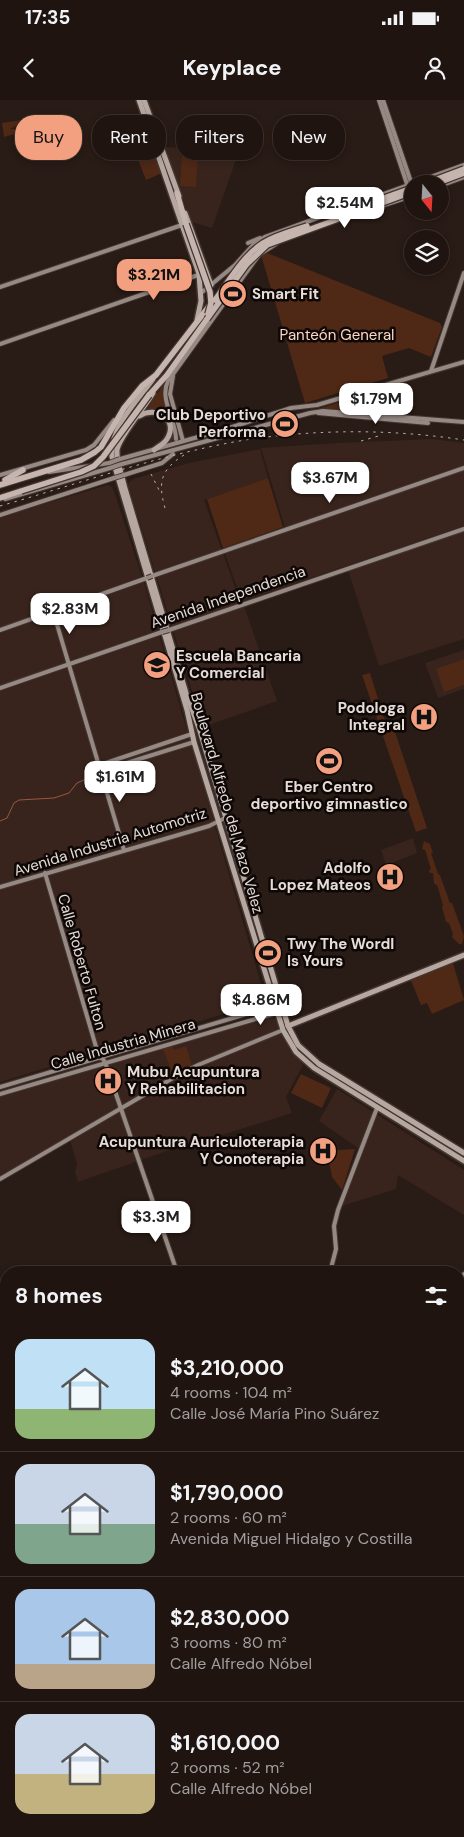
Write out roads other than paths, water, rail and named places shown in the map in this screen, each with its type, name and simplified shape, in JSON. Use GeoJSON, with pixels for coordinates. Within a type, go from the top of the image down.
{"type":"FeatureCollection","features":[{"type":"Feature","properties":{"kind":"highway"},"geometry":{"type":"LineString","coordinates":[[442,175],[464,167]]}},
{"type":"Feature","properties":{"kind":"highway"},"geometry":{"type":"LineString","coordinates":[[449,179],[464,173]]}},
{"type":"Feature","properties":{"kind":"highway"},"geometry":{"type":"LineString","coordinates":[[0,484],[81,460],[101,447],[124,408],[142,386],[156,375],[243,262],[261,244],[277,236],[404,189]]}},
{"type":"Feature","properties":{"kind":"highway"},"geometry":{"type":"LineString","coordinates":[[177,193],[184,224],[210,292],[207,319]]}},
{"type":"Feature","properties":{"kind":"highway"},"geometry":{"type":"LineString","coordinates":[[167,375],[194,335],[251,259],[267,245],[404,198]]}},
{"type":"Feature","properties":{"kind":"highway"},"geometry":{"type":"LineString","coordinates":[[0,499],[94,466],[103,457],[148,395],[179,363]]}},
{"type":"Feature","properties":{"kind":"highway"},"geometry":{"type":"LineString","coordinates":[[0,484],[23,470]]}},
{"type":"Feature","properties":{"kind":"main road"},"geometry":{"type":"LineString","coordinates":[[139,100],[184,224],[199,274],[201,306],[196,323]]}},
{"type":"Feature","properties":{"kind":"main road"},"geometry":{"type":"LineString","coordinates":[[144,100],[211,285]]}},
{"type":"Feature","properties":{"kind":"main road"},"geometry":{"type":"LineString","coordinates":[[381,100],[407,175]]}},
{"type":"Feature","properties":{"kind":"main road"},"geometry":{"type":"LineString","coordinates":[[439,175],[464,167]]}},
{"type":"Feature","properties":{"kind":"main road"},"geometry":{"type":"LineString","coordinates":[[449,183],[464,177]]}},
{"type":"Feature","properties":{"kind":"main road"},"geometry":{"type":"LineString","coordinates":[[248,243],[280,230],[404,188]]}},
{"type":"Feature","properties":{"kind":"main road"},"geometry":{"type":"LineString","coordinates":[[395,190],[397,189],[400,193],[399,200]]}},
{"type":"Feature","properties":{"kind":"main road"},"geometry":{"type":"LineString","coordinates":[[176,439],[176,430],[164,390],[179,363],[253,263],[267,249],[286,240],[404,198]]}},
{"type":"Feature","properties":{"kind":"main road"},"geometry":{"type":"LineString","coordinates":[[0,287],[184,224]]}},
{"type":"Feature","properties":{"kind":"main road"},"geometry":{"type":"LineString","coordinates":[[280,230],[280,236],[286,240]]}},
{"type":"Feature","properties":{"kind":"main road"},"geometry":{"type":"LineString","coordinates":[[201,293],[265,236]]}},
{"type":"Feature","properties":{"kind":"main road"},"geometry":{"type":"LineString","coordinates":[[246,252],[252,255],[253,263]]}},
{"type":"Feature","properties":{"kind":"main road"},"geometry":{"type":"LineString","coordinates":[[196,266],[204,264]]}},
{"type":"Feature","properties":{"kind":"main road"},"geometry":{"type":"LineString","coordinates":[[0,344],[207,272]]}},
{"type":"Feature","properties":{"kind":"main road"},"geometry":{"type":"LineString","coordinates":[[431,372],[464,272]]}},
{"type":"Feature","properties":{"kind":"main road"},"geometry":{"type":"LineString","coordinates":[[121,462],[154,450],[292,408],[314,406],[464,362]]}},
{"type":"Feature","properties":{"kind":"main road"},"geometry":{"type":"LineString","coordinates":[[174,372],[170,394],[183,441]]}},
{"type":"Feature","properties":{"kind":"main road","name":"Boulevard Alfredo del Mazo Velez"},"geometry":{"type":"LineString","coordinates":[[156,375],[121,425],[114,439],[112,453],[187,710],[194,742],[222,820]]}},
{"type":"Feature","properties":{"kind":"main road","name":"Boulevard Alfredo del Mazo Velez"},"geometry":{"type":"LineString","coordinates":[[158,384],[119,445],[118,457],[127,495],[186,693],[200,731],[222,820],[279,1010],[283,1030],[292,1046],[303,1059],[326,1077],[464,1161]]}},
{"type":"Feature","properties":{"kind":"main road"},"geometry":{"type":"LineString","coordinates":[[314,406],[316,412]]}},
{"type":"Feature","properties":{"kind":"main road"},"geometry":{"type":"LineString","coordinates":[[0,475],[23,470],[92,448],[124,408]]}},
{"type":"Feature","properties":{"kind":"main road"},"geometry":{"type":"LineString","coordinates":[[138,416],[148,412],[155,412],[164,416],[168,422],[170,430],[168,437],[154,450]]}},
{"type":"Feature","properties":{"kind":"main road"},"geometry":{"type":"LineString","coordinates":[[0,499],[109,465],[316,412],[464,423]]}},
{"type":"Feature","properties":{"kind":"main road"},"geometry":{"type":"LineString","coordinates":[[0,515],[162,463],[173,454]]}},
{"type":"Feature","properties":{"kind":"main road"},"geometry":{"type":"LineString","coordinates":[[34,473],[109,465]]}},
{"type":"Feature","properties":{"kind":"main road"},"geometry":{"type":"LineString","coordinates":[[0,630],[464,468]]}},
{"type":"Feature","properties":{"kind":"main road","name":"Avenida Independencia"},"geometry":{"type":"LineString","coordinates":[[0,688],[464,529]]}},
{"type":"Feature","properties":{"kind":"main road"},"geometry":{"type":"LineString","coordinates":[[53,611],[124,850]]}},
{"type":"Feature","properties":{"kind":"main road"},"geometry":{"type":"LineString","coordinates":[[100,765],[192,734]]}},
{"type":"Feature","properties":{"kind":"main road"},"geometry":{"type":"LineString","coordinates":[[101,771],[194,742]]}},
{"type":"Feature","properties":{"kind":"main road","name":"Avenida Industria Automotriz"},"geometry":{"type":"LineString","coordinates":[[0,887],[222,820]]}},
{"type":"Feature","properties":{"kind":"main road","name":"Calle Roberto Fulton"},"geometry":{"type":"LineString","coordinates":[[45,873],[99,1057]]}},
{"type":"Feature","properties":{"kind":"main road"},"geometry":{"type":"LineString","coordinates":[[288,1026],[464,956]]}},
{"type":"Feature","properties":{"kind":"main road","name":"Calle Industria Minera"},"geometry":{"type":"LineString","coordinates":[[0,1087],[267,1008],[279,1010]]}},
{"type":"Feature","properties":{"kind":"main road"},"geometry":{"type":"LineString","coordinates":[[260,1010],[262,1016]]}},
{"type":"Feature","properties":{"kind":"main road","name":"Boulevard Alfredo del Mazo Velez"},"geometry":{"type":"LineString","coordinates":[[279,1010],[298,1045],[319,1064],[464,1153]]}},
{"type":"Feature","properties":{"kind":"main road","name":"Calle Industria Minera"},"geometry":{"type":"LineString","coordinates":[[0,1094],[279,1010]]}},
{"type":"Feature","properties":{"kind":"main road"},"geometry":{"type":"LineString","coordinates":[[0,1177],[198,1065],[283,1030]]}},
{"type":"Feature","properties":{"kind":"main road"},"geometry":{"type":"LineString","coordinates":[[180,1033],[182,1039]]}},
{"type":"Feature","properties":{"kind":"main road"},"geometry":{"type":"LineString","coordinates":[[99,1057],[105,1062],[138,1164],[175,1266]]}},
{"type":"Feature","properties":{"kind":"main road"},"geometry":{"type":"LineString","coordinates":[[332,1266],[336,1249],[334,1226],[338,1210],[377,1108]]}},
{"type":"Feature","properties":{"kind":"waterway"},"geometry":{"type":"LineString","coordinates":[[0,821],[7,818],[14,803],[19,800],[54,798],[69,793],[77,783],[95,775]]}},
{"type":"Feature","properties":{"kind":"railway"},"geometry":{"type":"LineString","coordinates":[[0,506],[183,453],[272,436],[327,432],[382,432],[464,440]]}},
{"type":"Feature","properties":{"kind":"railway"},"geometry":{"type":"LineString","coordinates":[[361,441],[382,435]]}},
{"type":"Feature","properties":{"kind":"railway"},"geometry":{"type":"LineString","coordinates":[[165,508],[162,491],[163,478],[170,466],[184,455]]}},
{"type":"Feature","properties":{"kind":"railway"},"geometry":{"type":"LineString","coordinates":[[151,474],[160,492]]}},
{"type":"Feature","properties":{"kind":"place","name":"Smart Fit"},"geometry":{"type":"Point","coordinates":[233,294]}},
{"type":"Feature","properties":{"kind":"place","name":"Club Deportivo Performa"},"geometry":{"type":"Point","coordinates":[285,424]}},
{"type":"Feature","properties":{"kind":"place","name":"Escuela Bancaria Y Comercial"},"geometry":{"type":"Point","coordinates":[157,665]}},
{"type":"Feature","properties":{"kind":"place","name":"Podologa Integral"},"geometry":{"type":"Point","coordinates":[424,717]}},
{"type":"Feature","properties":{"kind":"place","name":"Eber Centro deportivo gimnastico"},"geometry":{"type":"Point","coordinates":[329,761]}},
{"type":"Feature","properties":{"kind":"place","name":"Adolfo Lopez Mateos"},"geometry":{"type":"Point","coordinates":[390,877]}},
{"type":"Feature","properties":{"kind":"place","name":"Twy The Wordl Is Yours"},"geometry":{"type":"Point","coordinates":[268,953]}},
{"type":"Feature","properties":{"kind":"place","name":"Mubu Acupuntura Y Rehabilitacion"},"geometry":{"type":"Point","coordinates":[108,1081]}},
{"type":"Feature","properties":{"kind":"place","name":"Acupuntura Auriculoterapia Y Conoterapia"},"geometry":{"type":"Point","coordinates":[323,1151]}},
{"type":"Feature","properties":{"kind":"park label","name":"Panteón General"},"geometry":{"type":"Point","coordinates":[337,335]}}]}
